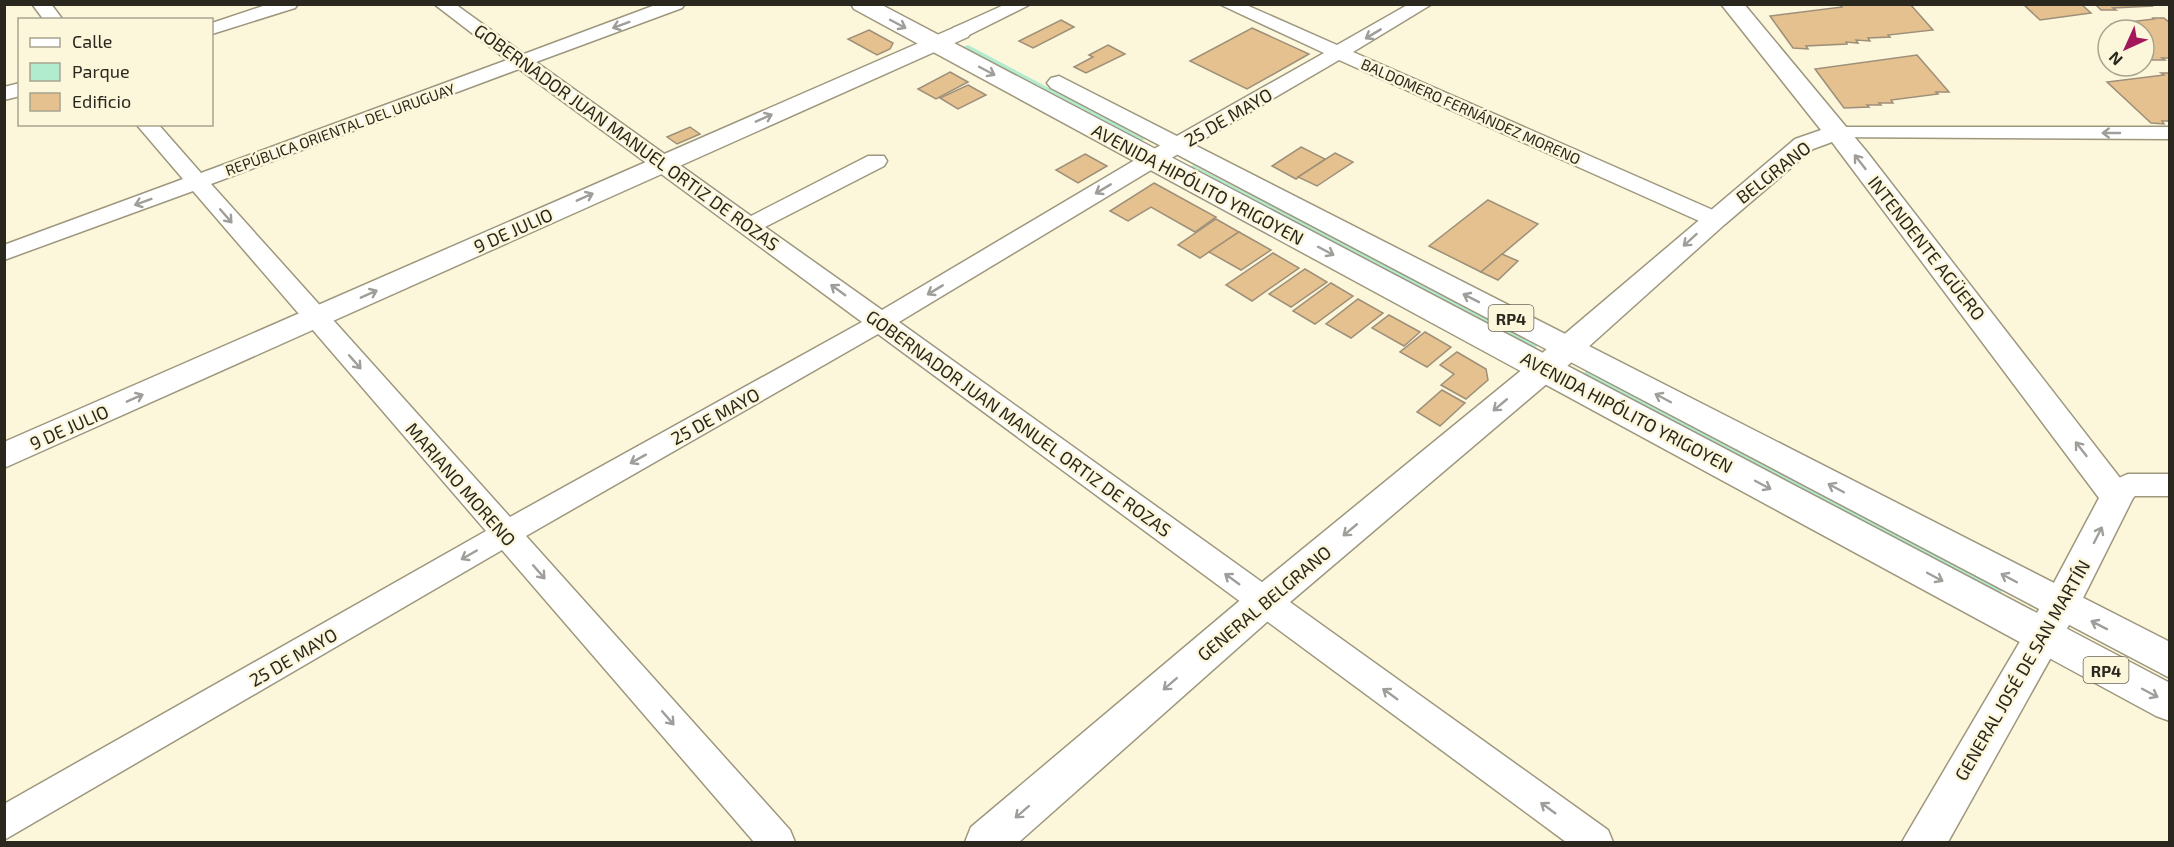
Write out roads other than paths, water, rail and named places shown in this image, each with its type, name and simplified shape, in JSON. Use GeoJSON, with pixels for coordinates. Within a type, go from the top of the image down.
{"type":"FeatureCollection","features":[{"type":"Feature","properties":{"kind":"street"},"geometry":{"type":"LineString","coordinates":[[41,4],[52,18]]}},
{"type":"Feature","properties":{"kind":"street"},"geometry":{"type":"LineString","coordinates":[[213,29],[289,4]]}},
{"type":"Feature","properties":{"kind":"street","name":"GOBERNADOR JUAN MANUEL ORTIZ DE ROZAS"},"geometry":{"type":"LineString","coordinates":[[443,4],[1595,843]]}},
{"type":"Feature","properties":{"kind":"street","name":"REPÚBLICA ORIENTAL DEL URUGUAY"},"geometry":{"type":"LineString","coordinates":[[4,253],[676,4]]}},
{"type":"Feature","properties":{"kind":"street","name":"AVENIDA HIPÓLITO YRIGOYEN"},"geometry":{"type":"LineString","coordinates":[[862,4],[948,38],[2052,620],[2169,703]]}},
{"type":"Feature","properties":{"kind":"street","name":"AVENIDA HIPÓLITO YRIGOYEN"},"geometry":{"type":"LineString","coordinates":[[908,4],[948,38]]}},
{"type":"Feature","properties":{"kind":"street","name":"9 DE JULIO"},"geometry":{"type":"LineString","coordinates":[[4,456],[1022,4]]}},
{"type":"Feature","properties":{"kind":"street","name":"BALDOMERO FERNÁNDEZ MORENO"},"geometry":{"type":"LineString","coordinates":[[1228,4],[1714,219]]}},
{"type":"Feature","properties":{"kind":"street","name":"25 DE MAYO"},"geometry":{"type":"LineString","coordinates":[[4,824],[505,534],[881,322],[1165,152],[1340,54],[1423,4]]}},
{"type":"Feature","properties":{"kind":"street","name":"INTENDENTE AGÜERO"},"geometry":{"type":"LineString","coordinates":[[1732,4],[1838,133],[2117,496]]}},
{"type":"Feature","properties":{"kind":"street","name":"MARIANO MORENO"},"geometry":{"type":"LineString","coordinates":[[148,126],[777,843]]}},
{"type":"Feature","properties":{"kind":"street","name":"BELGRANO"},"geometry":{"type":"LineString","coordinates":[[1556,358],[1714,219],[1804,144],[1818,138],[1838,133],[2169,132]]}},
{"type":"Feature","properties":{"kind":"street"},"geometry":{"type":"LineString","coordinates":[[2147,133],[2169,153]]}},
{"type":"Feature","properties":{"kind":"street"},"geometry":{"type":"LineString","coordinates":[[749,226],[876,160]]}},
{"type":"Feature","properties":{"kind":"street","name":"GENERAL BELGRANO"},"geometry":{"type":"LineString","coordinates":[[987,843],[1263,603],[1556,358]]}},
{"type":"Feature","properties":{"kind":"street"},"geometry":{"type":"LineString","coordinates":[[2117,496],[2128,485],[2169,485]]}},
{"type":"Feature","properties":{"kind":"street","name":"GENERAL JOSÉ DE SAN MARTÍN"},"geometry":{"type":"LineString","coordinates":[[1924,843],[2052,620],[2117,496]]}},
{"type":"Feature","properties":{"kind":"street","name":"AVENIDA HIPÓLITO YRIGOYEN"},"geometry":{"type":"LineString","coordinates":[[2052,620],[2169,661]]}}]}
